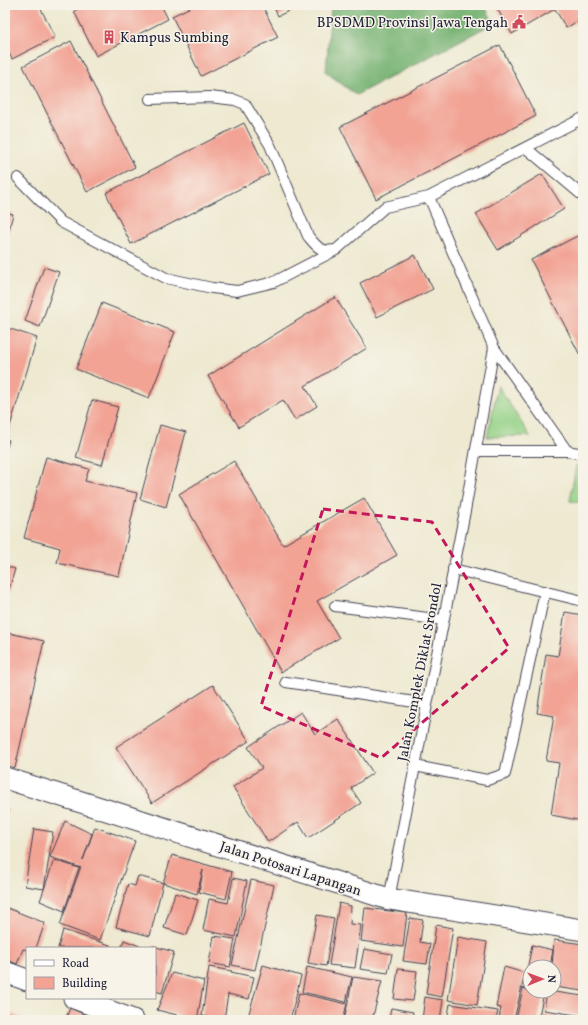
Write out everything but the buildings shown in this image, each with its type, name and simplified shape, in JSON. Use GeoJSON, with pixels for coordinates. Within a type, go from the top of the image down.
{"type":"FeatureCollection","features":[{"type":"Feature","properties":{"kind":"street","name":"Jalan Potosari Lapangan"},"geometry":{"type":"LineString","coordinates":[[5,778],[389,899],[583,930]]}},
{"type":"Feature","properties":{"kind":"street"},"geometry":{"type":"LineString","coordinates":[[5,972],[26,980]]}},
{"type":"Feature","properties":{"kind":"street"},"geometry":{"type":"LineString","coordinates":[[77,999],[133,1020]]}},
{"type":"Feature","properties":{"kind":"lane"},"geometry":{"type":"LineString","coordinates":[[150,100],[210,97],[235,100],[244,104],[270,145],[308,236],[318,248],[324,251],[336,250]]}},
{"type":"Feature","properties":{"kind":"lane"},"geometry":{"type":"LineString","coordinates":[[18,178],[61,222],[166,278],[212,288],[238,291],[274,282],[336,250],[385,207],[428,197],[583,118]]}},
{"type":"Feature","properties":{"kind":"lane"},"geometry":{"type":"LineString","coordinates":[[526,148],[583,196]]}},
{"type":"Feature","properties":{"kind":"lane"},"geometry":{"type":"LineString","coordinates":[[428,197],[494,348],[567,451]]}},
{"type":"Feature","properties":{"kind":"lane","name":"Jalan Komplek Diklat Srondol"},"geometry":{"type":"LineString","coordinates":[[389,899],[476,451],[494,348]]}},
{"type":"Feature","properties":{"kind":"lane"},"geometry":{"type":"LineString","coordinates":[[476,451],[567,451],[583,454]]}},
{"type":"Feature","properties":{"kind":"lane"},"geometry":{"type":"LineString","coordinates":[[453,569],[583,601]]}},
{"type":"Feature","properties":{"kind":"lane"},"geometry":{"type":"LineString","coordinates":[[415,766],[487,780],[505,774],[545,591]]}},
{"type":"Feature","properties":{"kind":"lane"},"geometry":{"type":"LineString","coordinates":[[335,606],[443,620]]}},
{"type":"Feature","properties":{"kind":"lane"},"geometry":{"type":"LineString","coordinates":[[286,682],[427,704]]}},
{"type":"Feature","properties":{"kind":"highlighted area"},"geometry":{"type":"Polygon","coordinates":[[[323,509],[432,522],[509,648],[381,758],[261,706],[323,509]]]}},
{"type":"Feature","properties":{"kind":"green space"},"geometry":{"type":"Polygon","coordinates":[[[331,5],[484,5],[494,23],[356,95],[326,72],[331,5]]]}},
{"type":"Feature","properties":{"kind":"green space"},"geometry":{"type":"Polygon","coordinates":[[[498,386],[530,436],[487,437],[498,386]]]}},
{"type":"Feature","properties":{"kind":"green space"},"geometry":{"type":"Polygon","coordinates":[[[576,465],[583,467],[583,503],[570,501],[576,465]]]}},
{"type":"Feature","properties":{"kind":"place","name":"BPSDMD Provinsi Jawa Tengah"},"geometry":{"type":"Point","coordinates":[519,22]}},
{"type":"Feature","properties":{"kind":"place","name":"Kampus Sumbing"},"geometry":{"type":"Point","coordinates":[109,37]}}]}
